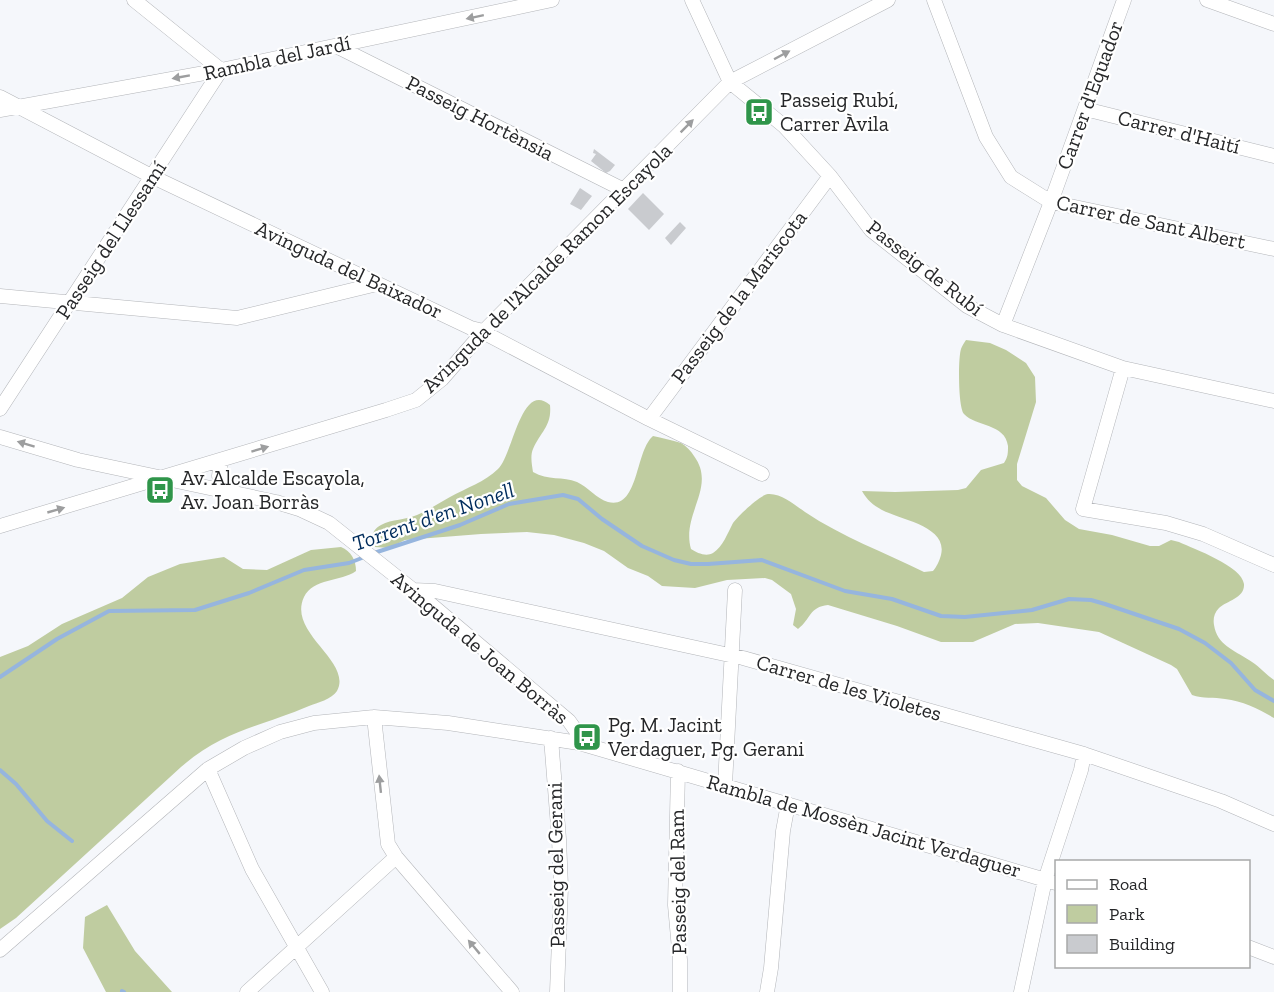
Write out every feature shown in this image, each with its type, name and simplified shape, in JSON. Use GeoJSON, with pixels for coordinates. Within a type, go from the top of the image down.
{"type":"FeatureCollection","features":[{"type":"Feature","properties":{"kind":"street"},"geometry":{"type":"LineString","coordinates":[[134,0],[221,70]]}},
{"type":"Feature","properties":{"kind":"street","name":"Rambla del Jardí"},"geometry":{"type":"LineString","coordinates":[[0,110],[221,70],[552,0]]}},
{"type":"Feature","properties":{"kind":"street"},"geometry":{"type":"LineString","coordinates":[[692,0],[730,82]]}},
{"type":"Feature","properties":{"kind":"street","name":"Avinguda de l'Alcalde Ramon Escayola"},"geometry":{"type":"LineString","coordinates":[[0,526],[122,491],[416,400],[442,379],[483,332],[730,82],[888,0]]}},
{"type":"Feature","properties":{"kind":"street","name":"Carrer de Sant Albert"},"geometry":{"type":"LineString","coordinates":[[934,0],[986,137],[1011,177],[1051,202],[1274,249]]}},
{"type":"Feature","properties":{"kind":"street","name":"Carrer d'Equador"},"geometry":{"type":"LineString","coordinates":[[1003,325],[1051,202],[1124,0]]}},
{"type":"Feature","properties":{"kind":"street"},"geometry":{"type":"LineString","coordinates":[[1208,0],[1274,24]]}},
{"type":"Feature","properties":{"kind":"street","name":"Passeig Hortènsia"},"geometry":{"type":"LineString","coordinates":[[336,46],[624,190]]}},
{"type":"Feature","properties":{"kind":"street","name":"Passeig del Llessamí"},"geometry":{"type":"LineString","coordinates":[[0,409],[221,70]]}},
{"type":"Feature","properties":{"kind":"street","name":"Passeig de Rubí"},"geometry":{"type":"LineString","coordinates":[[730,82],[784,126],[830,176],[871,230],[967,306],[1003,325],[1123,368],[1274,401]]}},
{"type":"Feature","properties":{"kind":"street","name":"Avinguda del Baixador"},"geometry":{"type":"LineString","coordinates":[[0,98],[153,177],[483,332],[649,419],[762,474]]}},
{"type":"Feature","properties":{"kind":"street","name":"Carrer d'Haití"},"geometry":{"type":"LineString","coordinates":[[1085,109],[1274,156]]}},
{"type":"Feature","properties":{"kind":"street","name":"Passeig de la Mariscota"},"geometry":{"type":"LineString","coordinates":[[649,419],[830,176]]}},
{"type":"Feature","properties":{"kind":"street"},"geometry":{"type":"LineString","coordinates":[[0,296],[237,318],[377,284]]}},
{"type":"Feature","properties":{"kind":"street"},"geometry":{"type":"LineString","coordinates":[[1123,368],[1083,509],[1166,524],[1203,534],[1274,565]]}},
{"type":"Feature","properties":{"kind":"street","name":"Avinguda de Joan Borràs"},"geometry":{"type":"LineString","coordinates":[[0,437],[78,460],[228,491],[299,509],[329,523],[569,721],[579,735],[579,743]]}},
{"type":"Feature","properties":{"kind":"street"},"geometry":{"type":"LineString","coordinates":[[221,461],[219,476],[228,491]]}},
{"type":"Feature","properties":{"kind":"street"},"geometry":{"type":"LineString","coordinates":[[122,491],[126,482],[124,470]]}},
{"type":"Feature","properties":{"kind":"street","name":"Carrer de les Violetes"},"geometry":{"type":"LineString","coordinates":[[413,590],[435,591],[730,655],[1084,754],[1221,801],[1274,824]]}},
{"type":"Feature","properties":{"kind":"street"},"geometry":{"type":"LineString","coordinates":[[726,785],[730,655],[735,590]]}},
{"type":"Feature","properties":{"kind":"street"},"geometry":{"type":"LineString","coordinates":[[374,717],[388,844],[396,857],[512,992]]}},
{"type":"Feature","properties":{"kind":"street","name":"Rambla de Mossèn Jacint Verdaguer"},"geometry":{"type":"LineString","coordinates":[[0,950],[208,769],[244,748],[280,732],[315,723],[374,717],[448,723],[579,743],[1051,881]]}},
{"type":"Feature","properties":{"kind":"street","name":"Passeig del Gerani"},"geometry":{"type":"LineString","coordinates":[[551,738],[560,839],[561,887],[557,992]]}},
{"type":"Feature","properties":{"kind":"street"},"geometry":{"type":"LineString","coordinates":[[1057,860],[1084,754]]}},
{"type":"Feature","properties":{"kind":"street"},"geometry":{"type":"LineString","coordinates":[[208,769],[252,869],[322,992]]}},
{"type":"Feature","properties":{"kind":"street","name":"Passeig del Ram"},"geometry":{"type":"LineString","coordinates":[[678,771],[675,905],[680,960],[680,992]]}},
{"type":"Feature","properties":{"kind":"street"},"geometry":{"type":"LineString","coordinates":[[767,992],[783,831],[788,804]]}},
{"type":"Feature","properties":{"kind":"street"},"geometry":{"type":"LineString","coordinates":[[247,992],[396,857]]}},
{"type":"Feature","properties":{"kind":"street"},"geometry":{"type":"LineString","coordinates":[[1021,992],[1055,866]]}},
{"type":"Feature","properties":{"kind":"street"},"geometry":{"type":"LineString","coordinates":[[1250,948],[1274,957]]}},
{"type":"Feature","properties":{"kind":"green space"},"geometry":{"type":"Polygon","coordinates":[[[966,340],[990,343],[1006,350],[1026,363],[1035,377],[1036,402],[1017,464],[1017,480],[1022,486],[1046,498],[1065,520],[1079,529],[1112,535],[1150,546],[1159,546],[1171,540],[1179,542],[1227,565],[1241,577],[1244,584],[1242,593],[1217,610],[1214,625],[1222,642],[1274,680],[1274,718],[1238,702],[1192,695],[1177,669],[1099,632],[1038,623],[1015,624],[973,642],[941,642],[828,605],[817,608],[798,629],[793,625],[796,609],[791,594],[772,580],[765,578],[727,580],[695,588],[662,586],[648,576],[628,568],[604,551],[584,543],[554,535],[527,532],[405,540],[389,548],[375,547],[371,539],[377,527],[413,517],[493,474],[503,461],[525,411],[532,402],[540,400],[550,405],[550,412],[548,423],[532,452],[533,472],[544,477],[577,482],[608,502],[618,502],[626,497],[647,443],[653,436],[681,443],[688,449],[700,467],[702,479],[689,536],[691,549],[696,552],[707,555],[717,550],[733,523],[749,506],[764,495],[773,494],[788,500],[848,537],[924,572],[933,571],[941,555],[941,545],[937,537],[921,525],[879,508],[868,500],[862,491],[958,490],[966,488],[981,470],[1004,463],[1008,455],[1008,446],[1002,433],[969,418],[962,410],[959,362],[961,349],[966,340]]]}},
{"type":"Feature","properties":{"kind":"green space"},"geometry":{"type":"Polygon","coordinates":[[[341,547],[352,556],[356,571],[314,586],[304,597],[301,610],[304,623],[311,635],[336,669],[339,680],[335,694],[320,702],[227,737],[197,755],[16,918],[0,929],[0,657],[28,646],[62,624],[122,598],[148,577],[180,564],[224,557],[243,569],[267,570],[311,550],[341,547]]]}},
{"type":"Feature","properties":{"kind":"green space"},"geometry":{"type":"Polygon","coordinates":[[[107,905],[135,951],[172,992],[106,992],[83,948],[85,917],[107,905]]]}},
{"type":"Feature","properties":{"kind":"building"},"geometry":{"type":"Polygon","coordinates":[[[594,149],[615,165],[610,171],[606,173],[591,161],[596,154],[593,153],[594,149]]]}},
{"type":"Feature","properties":{"kind":"building"},"geometry":{"type":"Polygon","coordinates":[[[580,188],[592,196],[581,210],[570,204],[580,188]]]}},
{"type":"Feature","properties":{"kind":"building"},"geometry":{"type":"Polygon","coordinates":[[[643,193],[664,214],[649,230],[628,209],[643,193]]]}},
{"type":"Feature","properties":{"kind":"building"},"geometry":{"type":"Polygon","coordinates":[[[680,222],[686,228],[671,245],[665,238],[680,222]]]}},
{"type":"Feature","properties":{"kind":"waterway","name":"Torrent d'en Nonell"},"geometry":{"type":"LineString","coordinates":[[374,553],[460,525],[509,504],[563,495],[578,499],[602,519],[642,546],[674,560],[691,564],[762,560],[845,591],[892,599],[941,616],[965,617],[1032,610],[1069,599],[1091,600],[1105,604],[1179,629],[1205,643],[1231,663],[1255,690],[1274,701]]}},
{"type":"Feature","properties":{"kind":"waterway","name":"Torrent d'en Nonell"},"geometry":{"type":"LineString","coordinates":[[0,677],[57,639],[109,611],[195,610],[249,593],[304,570],[349,563],[367,556]]}},
{"type":"Feature","properties":{"kind":"waterway"},"geometry":{"type":"LineString","coordinates":[[0,770],[16,784],[47,821],[72,841]]}},
{"type":"Feature","properties":{"kind":"place","name":"Passeig Rubí, Carrer Àvila"},"geometry":{"type":"Point","coordinates":[759,112]}},
{"type":"Feature","properties":{"kind":"place","name":"Av. Alcalde Escayola, Av. Joan Borràs"},"geometry":{"type":"Point","coordinates":[160,490]}},
{"type":"Feature","properties":{"kind":"place","name":"Pg. M. Jacint Verdaguer, Pg. Gerani"},"geometry":{"type":"Point","coordinates":[587,737]}}]}
